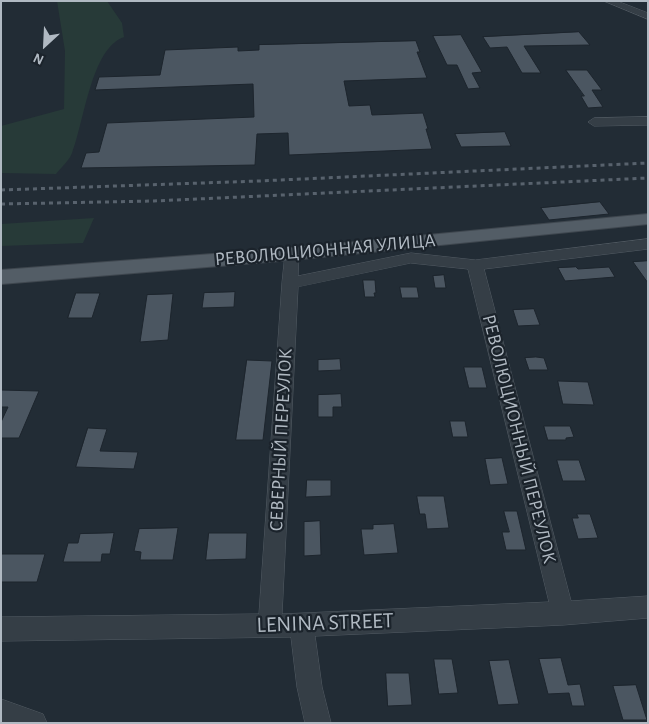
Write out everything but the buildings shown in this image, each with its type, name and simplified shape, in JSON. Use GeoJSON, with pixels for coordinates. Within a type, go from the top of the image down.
{"type":"FeatureCollection","features":[{"type":"Feature","properties":{"kind":"main road","name":"РЕВОЛЮЦИОННАЯ УЛИЦА"},"geometry":{"type":"LineString","coordinates":[[1,277],[292,254],[648,220]]}},
{"type":"Feature","properties":{"kind":"street"},"geometry":{"type":"LineString","coordinates":[[608,1],[648,16]]}},
{"type":"Feature","properties":{"kind":"street"},"geometry":{"type":"LineString","coordinates":[[594,122],[648,121]]}},
{"type":"Feature","properties":{"kind":"street"},"geometry":{"type":"LineString","coordinates":[[290,283],[412,258],[475,265],[648,244]]}},
{"type":"Feature","properties":{"kind":"street","name":"СЕВЕРНЫЙ ПЕРЕУЛОК"},"geometry":{"type":"LineString","coordinates":[[270,626],[292,254]]}},
{"type":"Feature","properties":{"kind":"street","name":"РЕВОЛЮЦИОННЫЙ ПЕРЕУЛОК"},"geometry":{"type":"LineString","coordinates":[[475,265],[563,613]]}},
{"type":"Feature","properties":{"kind":"street","name":"LENINA STREET"},"geometry":{"type":"LineString","coordinates":[[1,628],[302,625],[563,613],[648,607]]}},
{"type":"Feature","properties":{"kind":"street"},"geometry":{"type":"LineString","coordinates":[[302,625],[303,645],[312,704],[318,723]]}},
{"type":"Feature","properties":{"kind":"street"},"geometry":{"type":"LineString","coordinates":[[1,712],[34,723]]}},
{"type":"Feature","properties":{"kind":"green space"},"geometry":{"type":"Polygon","coordinates":[[[57,1],[107,1],[122,23],[124,37],[113,44],[96,71],[72,153],[56,174],[1,173],[1,126],[64,109],[65,51],[57,1]]]}},
{"type":"Feature","properties":{"kind":"green space"},"geometry":{"type":"Polygon","coordinates":[[[94,218],[83,243],[1,246],[1,224],[94,218]]]}},
{"type":"Feature","properties":{"kind":"railway"},"geometry":{"type":"LineString","coordinates":[[1,190],[259,181],[648,163]]}},
{"type":"Feature","properties":{"kind":"railway"},"geometry":{"type":"LineString","coordinates":[[1,204],[154,201],[648,178]]}}]}
